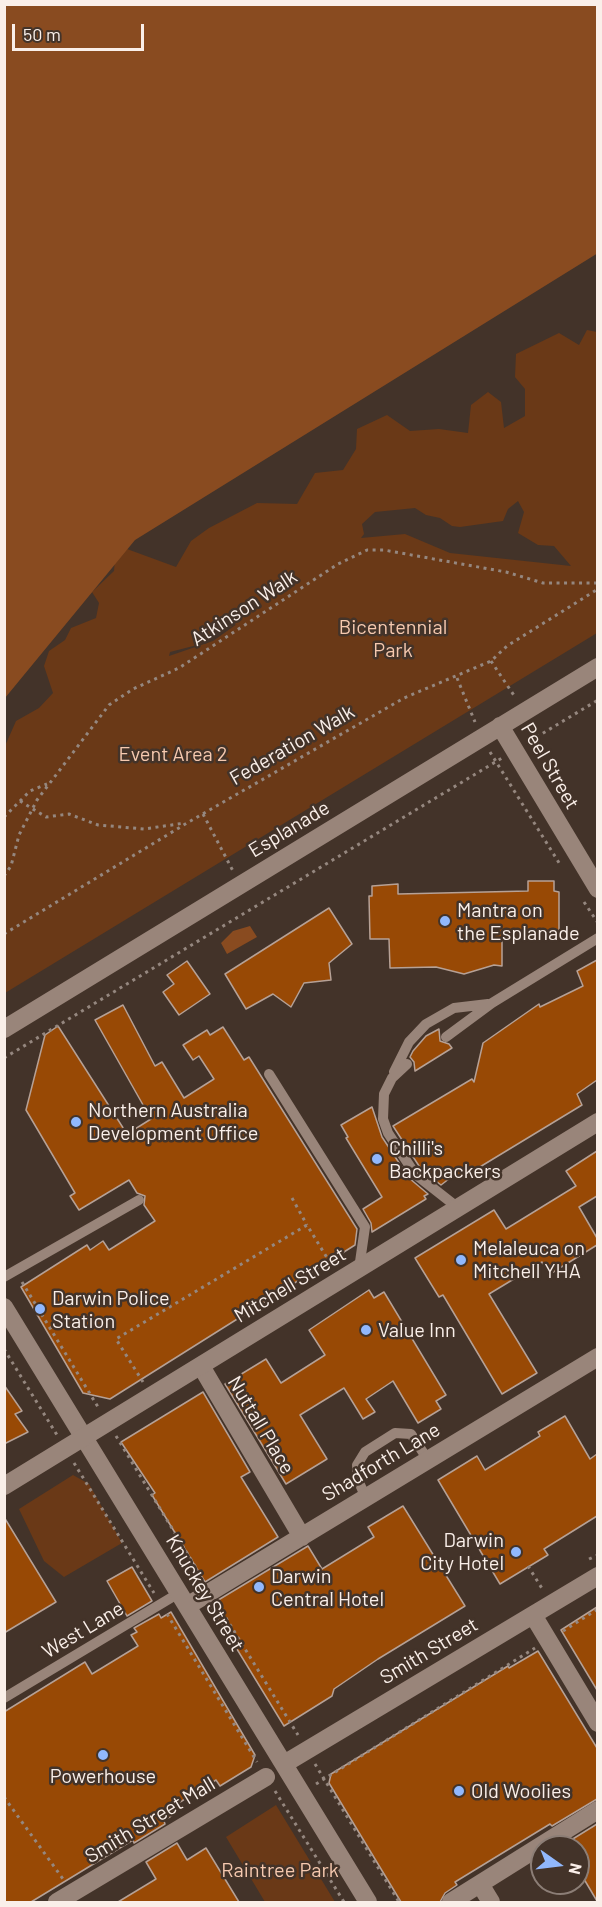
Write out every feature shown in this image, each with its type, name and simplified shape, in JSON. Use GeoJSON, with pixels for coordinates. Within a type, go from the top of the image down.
{"type":"FeatureCollection","features":[{"type":"Feature","properties":{"kind":"street","name":"Esplanade"},"geometry":{"type":"LineString","coordinates":[[4,1029],[597,667]]}},
{"type":"Feature","properties":{"kind":"street","name":"Peel Street"},"geometry":{"type":"LineString","coordinates":[[500,726],[597,889]]}},
{"type":"Feature","properties":{"kind":"street","name":"Mitchell Street"},"geometry":{"type":"LineString","coordinates":[[4,1485],[597,1122]]}},
{"type":"Feature","properties":{"kind":"street","name":"Knuckey Street"},"geometry":{"type":"LineString","coordinates":[[4,1307],[368,1902]]}},
{"type":"Feature","properties":{"kind":"street","name":"Shadforth Lane"},"geometry":{"type":"LineString","coordinates":[[183,1600],[302,1537],[597,1357]]}},
{"type":"Feature","properties":{"kind":"street","name":"Nuttall Place"},"geometry":{"type":"LineString","coordinates":[[201,1366],[302,1537]]}},
{"type":"Feature","properties":{"kind":"street","name":"Smith Street"},"geometry":{"type":"LineString","coordinates":[[284,1764],[597,1576]]}},
{"type":"Feature","properties":{"kind":"street"},"geometry":{"type":"LineString","coordinates":[[533,1615],[597,1723]]}},
{"type":"Feature","properties":{"kind":"street","name":"Smith Street Mall"},"geometry":{"type":"LineString","coordinates":[[57,1902],[266,1777]]}},
{"type":"Feature","properties":{"kind":"street"},"geometry":{"type":"LineString","coordinates":[[450,1902],[597,1810]]}},
{"type":"Feature","properties":{"kind":"street"},"geometry":{"type":"LineString","coordinates":[[480,1884],[491,1902]]}},
{"type":"Feature","properties":{"kind":"lane"},"geometry":{"type":"LineString","coordinates":[[446,1037],[492,1003],[597,938]]}},
{"type":"Feature","properties":{"kind":"lane"},"geometry":{"type":"LineString","coordinates":[[456,1207],[415,1174],[388,1133],[382,1107],[388,1084],[409,1042],[426,1023],[454,1008],[492,1003]]}},
{"type":"Feature","properties":{"kind":"lane"},"geometry":{"type":"LineString","coordinates":[[388,1084],[406,1064]]}},
{"type":"Feature","properties":{"kind":"lane"},"geometry":{"type":"LineString","coordinates":[[269,1074],[365,1227],[359,1269]]}},
{"type":"Feature","properties":{"kind":"lane"},"geometry":{"type":"LineString","coordinates":[[4,1277],[139,1200]]}},
{"type":"Feature","properties":{"kind":"lane"},"geometry":{"type":"LineString","coordinates":[[366,1497],[358,1480],[357,1465],[365,1452],[395,1433],[411,1434],[428,1460]]}},
{"type":"Feature","properties":{"kind":"lane","name":"West Lane"},"geometry":{"type":"LineString","coordinates":[[4,1698],[161,1604],[183,1600]]}},
{"type":"Feature","properties":{"kind":"path","name":"Atkinson Walk"},"geometry":{"type":"LineString","coordinates":[[4,876],[11,866],[19,835],[33,809],[49,784],[109,705],[133,689],[179,668],[338,564],[367,550],[384,550],[496,570],[543,583],[597,584]]}},
{"type":"Feature","properties":{"kind":"path","name":"Federation Walk"},"geometry":{"type":"LineString","coordinates":[[4,934],[187,823],[404,698],[491,662],[507,646],[597,589]]}},
{"type":"Feature","properties":{"kind":"path"},"geometry":{"type":"LineString","coordinates":[[457,678],[481,738],[567,875]]}},
{"type":"Feature","properties":{"kind":"path"},"geometry":{"type":"LineString","coordinates":[[4,1058],[597,700]]}},
{"type":"Feature","properties":{"kind":"path"},"geometry":{"type":"LineString","coordinates":[[4,817],[30,791],[49,784]]}},
{"type":"Feature","properties":{"kind":"path"},"geometry":{"type":"LineString","coordinates":[[20,801],[46,816],[69,814],[98,825],[144,829],[187,823]]}},
{"type":"Feature","properties":{"kind":"path"},"geometry":{"type":"LineString","coordinates":[[203,814],[240,885]]}},
{"type":"Feature","properties":{"kind":"path"},"geometry":{"type":"LineString","coordinates":[[579,894],[597,923]]}},
{"type":"Feature","properties":{"kind":"path"},"geometry":{"type":"LineString","coordinates":[[292,1198],[341,1280]]}},
{"type":"Feature","properties":{"kind":"path"},"geometry":{"type":"LineString","coordinates":[[152,1396],[116,1340],[307,1225]]}},
{"type":"Feature","properties":{"kind":"path"},"geometry":{"type":"LineString","coordinates":[[4,1349],[344,1902]]}},
{"type":"Feature","properties":{"kind":"path"},"geometry":{"type":"LineString","coordinates":[[528,1566],[544,1592]]}},
{"type":"Feature","properties":{"kind":"path"},"geometry":{"type":"LineString","coordinates":[[557,1635],[597,1609]]}},
{"type":"Feature","properties":{"kind":"path"},"geometry":{"type":"LineString","coordinates":[[284,1805],[537,1647]]}},
{"type":"Feature","properties":{"kind":"path"},"geometry":{"type":"LineString","coordinates":[[4,1797],[73,1893]]}},
{"type":"Feature","properties":{"kind":"green space","name":"Bicentennial Park"},"geometry":{"type":"Polygon","coordinates":[[[587,330],[597,332],[597,633],[5,993],[5,746],[16,721],[39,708],[53,693],[44,666],[49,651],[65,640],[71,628],[96,618],[99,603],[92,592],[114,571],[115,559],[127,549],[176,567],[191,541],[209,528],[257,503],[297,504],[315,473],[343,470],[356,449],[357,429],[387,415],[410,431],[439,429],[468,433],[471,405],[488,392],[501,402],[504,428],[525,416],[525,389],[515,377],[516,354],[559,333],[579,345],[587,330]],[[518,501],[508,509],[503,521],[460,527],[452,526],[440,518],[426,515],[415,508],[375,512],[362,524],[364,534],[361,538],[405,534],[450,553],[571,566],[554,546],[538,545],[518,533],[524,512],[518,501]],[[237,624],[207,637],[201,644],[170,652],[169,656],[213,641],[237,624]]]}},
{"type":"Feature","properties":{"kind":"green space"},"geometry":{"type":"Polygon","coordinates":[[[73,1475],[89,1484],[122,1543],[64,1577],[44,1561],[19,1509],[73,1475]]]}},
{"type":"Feature","properties":{"kind":"green space","name":"Raintree Park"},"geometry":{"type":"Polygon","coordinates":[[[276,1805],[335,1902],[265,1902],[226,1837],[276,1805]]]}},
{"type":"Feature","properties":{"kind":"shaded area"},"geometry":{"type":"Polygon","coordinates":[[[5,4],[597,5],[598,253],[135,540],[5,698],[5,4]]]}},
{"type":"Feature","properties":{"kind":"shaded area"},"geometry":{"type":"Polygon","coordinates":[[[250,926],[257,937],[227,954],[221,943],[233,931],[250,926]]]}},
{"type":"Feature","properties":{"kind":"building"},"geometry":{"type":"Polygon","coordinates":[[[528,881],[554,881],[554,891],[559,892],[559,935],[539,935],[539,939],[502,939],[502,966],[494,965],[464,974],[436,967],[390,968],[389,939],[370,939],[369,896],[372,896],[372,886],[398,884],[398,894],[528,891],[528,881]]]}},
{"type":"Feature","properties":{"kind":"building"},"geometry":{"type":"Polygon","coordinates":[[[329,908],[352,944],[329,963],[331,980],[304,983],[291,1007],[273,994],[246,1009],[225,974],[329,908]]]}},
{"type":"Feature","properties":{"kind":"building"},"geometry":{"type":"Polygon","coordinates":[[[597,960],[597,1080],[577,1094],[582,1105],[460,1179],[454,1175],[441,1185],[421,1169],[393,1126],[472,1079],[474,1082],[483,1043],[539,1004],[540,1007],[583,986],[577,971],[597,960]]]}},
{"type":"Feature","properties":{"kind":"building"},"geometry":{"type":"Polygon","coordinates":[[[187,961],[210,994],[179,1015],[163,992],[174,984],[167,975],[187,961]]]}},
{"type":"Feature","properties":{"kind":"building"},"geometry":{"type":"Polygon","coordinates":[[[123,1005],[155,1066],[162,1062],[184,1098],[214,1079],[199,1056],[193,1060],[183,1045],[207,1030],[210,1035],[223,1027],[244,1060],[249,1057],[357,1229],[355,1245],[110,1399],[83,1393],[21,1287],[87,1245],[90,1250],[103,1241],[109,1250],[155,1221],[144,1205],[145,1196],[137,1193],[129,1180],[79,1210],[70,1196],[75,1193],[26,1110],[45,1035],[58,1026],[127,1134],[151,1119],[95,1020],[123,1005]]]}},
{"type":"Feature","properties":{"kind":"building"},"geometry":{"type":"Polygon","coordinates":[[[439,1029],[440,1041],[449,1044],[452,1048],[415,1071],[414,1062],[410,1057],[413,1051],[426,1036],[439,1029]]]}},
{"type":"Feature","properties":{"kind":"building","name":"Chilli's Backpackers"},"geometry":{"type":"Polygon","coordinates":[[[372,1107],[382,1137],[409,1178],[428,1194],[424,1196],[426,1199],[372,1232],[371,1223],[363,1209],[382,1197],[346,1138],[348,1137],[341,1125],[372,1107]]]}},
{"type":"Feature","properties":{"kind":"building"},"geometry":{"type":"Polygon","coordinates":[[[597,1151],[597,1196],[579,1207],[597,1238],[597,1245],[550,1274],[542,1262],[489,1294],[537,1373],[502,1394],[443,1295],[439,1297],[415,1258],[494,1210],[506,1229],[576,1186],[566,1171],[597,1151]]]}},
{"type":"Feature","properties":{"kind":"building"},"geometry":{"type":"Polygon","coordinates":[[[369,1290],[374,1298],[384,1292],[446,1395],[436,1401],[441,1409],[418,1423],[393,1381],[366,1399],[375,1412],[363,1419],[344,1388],[300,1415],[327,1459],[286,1484],[225,1384],[266,1359],[281,1383],[325,1355],[309,1330],[369,1290]]]}},
{"type":"Feature","properties":{"kind":"building"},"geometry":{"type":"Polygon","coordinates":[[[4,1385],[22,1411],[15,1414],[28,1432],[4,1444],[4,1385]]]}},
{"type":"Feature","properties":{"kind":"building"},"geometry":{"type":"Polygon","coordinates":[[[203,1392],[250,1472],[241,1477],[278,1537],[205,1582],[152,1495],[155,1493],[121,1442],[203,1392]]]}},
{"type":"Feature","properties":{"kind":"building"},"geometry":{"type":"Polygon","coordinates":[[[565,1416],[590,1459],[597,1454],[597,1516],[544,1549],[548,1555],[500,1584],[438,1480],[477,1456],[485,1470],[540,1436],[538,1432],[565,1416]]]}},
{"type":"Feature","properties":{"kind":"building"},"geometry":{"type":"Polygon","coordinates":[[[403,1506],[465,1606],[378,1659],[334,1689],[332,1696],[284,1726],[210,1605],[308,1546],[322,1569],[374,1537],[368,1527],[403,1506]]]}},
{"type":"Feature","properties":{"kind":"building"},"geometry":{"type":"Polygon","coordinates":[[[4,1517],[56,1602],[4,1633],[4,1517]]]}},
{"type":"Feature","properties":{"kind":"building"},"geometry":{"type":"Polygon","coordinates":[[[132,1567],[152,1601],[127,1616],[107,1581],[132,1567]]]}},
{"type":"Feature","properties":{"kind":"building"},"geometry":{"type":"Polygon","coordinates":[[[597,1607],[597,1690],[561,1630],[597,1607]]]}},
{"type":"Feature","properties":{"kind":"building"},"geometry":{"type":"Polygon","coordinates":[[[171,1612],[255,1755],[251,1767],[220,1786],[216,1780],[172,1807],[176,1813],[164,1821],[165,1824],[134,1843],[133,1840],[31,1902],[4,1902],[4,1712],[85,1662],[92,1674],[138,1646],[131,1635],[137,1632],[134,1628],[159,1614],[161,1618],[171,1612]]]}},
{"type":"Feature","properties":{"kind":"building","name":"Old Woolies"},"geometry":{"type":"Polygon","coordinates":[[[538,1651],[597,1748],[597,1799],[552,1826],[550,1824],[530,1835],[455,1882],[457,1885],[445,1893],[440,1902],[401,1902],[329,1783],[331,1774],[508,1666],[509,1668],[538,1651]]]}},
{"type":"Feature","properties":{"kind":"building"},"geometry":{"type":"Polygon","coordinates":[[[597,1824],[597,1901],[590,1889],[590,1835],[579,1835],[597,1824]]]}},
{"type":"Feature","properties":{"kind":"building"},"geometry":{"type":"Polygon","coordinates":[[[177,1843],[187,1860],[206,1848],[239,1902],[118,1902],[156,1879],[146,1862],[177,1843]]]}},
{"type":"Feature","properties":{"kind":"place","name":"Mantra on the Esplanade"},"geometry":{"type":"Point","coordinates":[445,921]}},
{"type":"Feature","properties":{"kind":"place","name":"Northern Australia Development Office"},"geometry":{"type":"Point","coordinates":[76,1122]}},
{"type":"Feature","properties":{"kind":"place","name":"Chilli's Backpackers"},"geometry":{"type":"Point","coordinates":[377,1159]}},
{"type":"Feature","properties":{"kind":"place","name":"Melaleuca on Mitchell YHA"},"geometry":{"type":"Point","coordinates":[461,1260]}},
{"type":"Feature","properties":{"kind":"place","name":"Darwin Police Station"},"geometry":{"type":"Point","coordinates":[40,1309]}},
{"type":"Feature","properties":{"kind":"place","name":"Value Inn"},"geometry":{"type":"Point","coordinates":[366,1330]}},
{"type":"Feature","properties":{"kind":"place","name":"Darwin City Hotel"},"geometry":{"type":"Point","coordinates":[516,1552]}},
{"type":"Feature","properties":{"kind":"place","name":"Darwin Central Hotel"},"geometry":{"type":"Point","coordinates":[259,1587]}},
{"type":"Feature","properties":{"kind":"place","name":"Powerhouse"},"geometry":{"type":"Point","coordinates":[103,1755]}},
{"type":"Feature","properties":{"kind":"place","name":"Old Woolies"},"geometry":{"type":"Point","coordinates":[459,1791]}},
{"type":"Feature","properties":{"kind":"park label","name":"Event Area 2"},"geometry":{"type":"Point","coordinates":[173,754]}}]}
